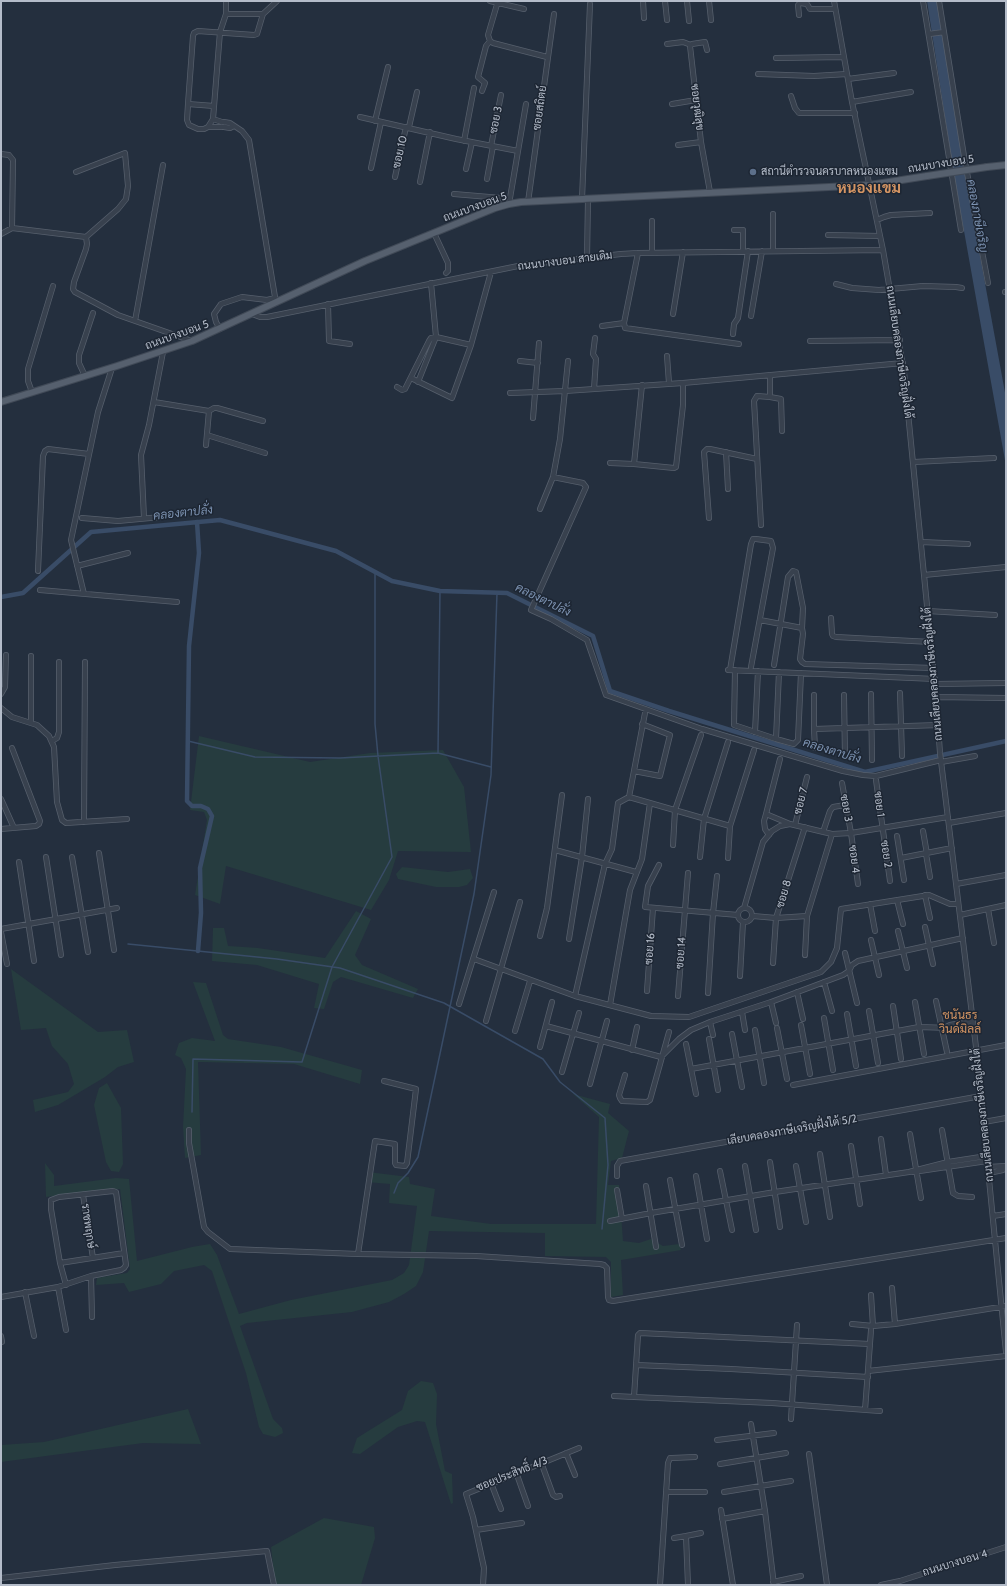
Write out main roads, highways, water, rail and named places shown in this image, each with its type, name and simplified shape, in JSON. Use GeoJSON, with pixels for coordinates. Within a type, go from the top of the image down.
{"type":"FeatureCollection","features":[{"type":"Feature","properties":{"kind":"main road","name":"ถนนบางบอน 5"},"geometry":{"type":"LineString","coordinates":[[1,402],[163,352],[192,341],[252,314],[276,300],[365,261],[507,204],[710,192],[870,185],[1006,165]]}},
{"type":"Feature","properties":{"kind":"water"},"geometry":{"type":"Polygon","coordinates":[[[927,1],[937,1],[965,174],[1006,398],[1006,466],[954,175],[927,1]]]}},
{"type":"Feature","properties":{"kind":"waterway","name":"คลองตาปลั่ง"},"geometry":{"type":"LineString","coordinates":[[1,597],[23,593],[91,532],[220,520],[336,551],[392,581],[440,591],[507,593],[593,636],[610,691],[865,772],[1006,741]]}},
{"type":"Feature","properties":{"kind":"waterway"},"geometry":{"type":"LineString","coordinates":[[197,522],[199,553],[189,646],[187,801],[192,806],[201,806],[208,809],[212,816],[200,868],[201,913],[198,951]]}},
{"type":"Feature","properties":{"kind":"waterway"},"geometry":{"type":"LineString","coordinates":[[192,1112],[193,1059],[302,1062],[332,967],[392,857],[375,724],[375,572]]}},
{"type":"Feature","properties":{"kind":"waterway"},"geometry":{"type":"LineString","coordinates":[[438,753],[440,591]]}},
{"type":"Feature","properties":{"kind":"waterway"},"geometry":{"type":"LineString","coordinates":[[394,1193],[398,1183],[408,1173],[418,1157],[474,894],[491,775],[497,593]]}},
{"type":"Feature","properties":{"kind":"waterway"},"geometry":{"type":"LineString","coordinates":[[188,741],[255,757],[340,758],[438,753],[491,767]]}},
{"type":"Feature","properties":{"kind":"waterway"},"geometry":{"type":"LineString","coordinates":[[128,944],[277,959],[340,968],[444,1003],[543,1059],[560,1082],[605,1118],[608,1165],[602,1229]]}},
{"type":"Feature","properties":{"kind":"place","name":"สถานีตำรวจนครบาลหนองแขม"},"geometry":{"type":"Point","coordinates":[753,172]}},
{"type":"Feature","properties":{"kind":"district","name":"หนองแขม"},"geometry":{"type":"Point","coordinates":[869,189]}},
{"type":"Feature","properties":{"kind":"district","name":"ชนันธร วินด์มิลล์"},"geometry":{"type":"Point","coordinates":[960,1022]}},
{"type":"Feature","properties":{"kind":"water label","name":"คลองภาษีเจริญ"},"geometry":{"type":"Point","coordinates":[977,216]}}]}
